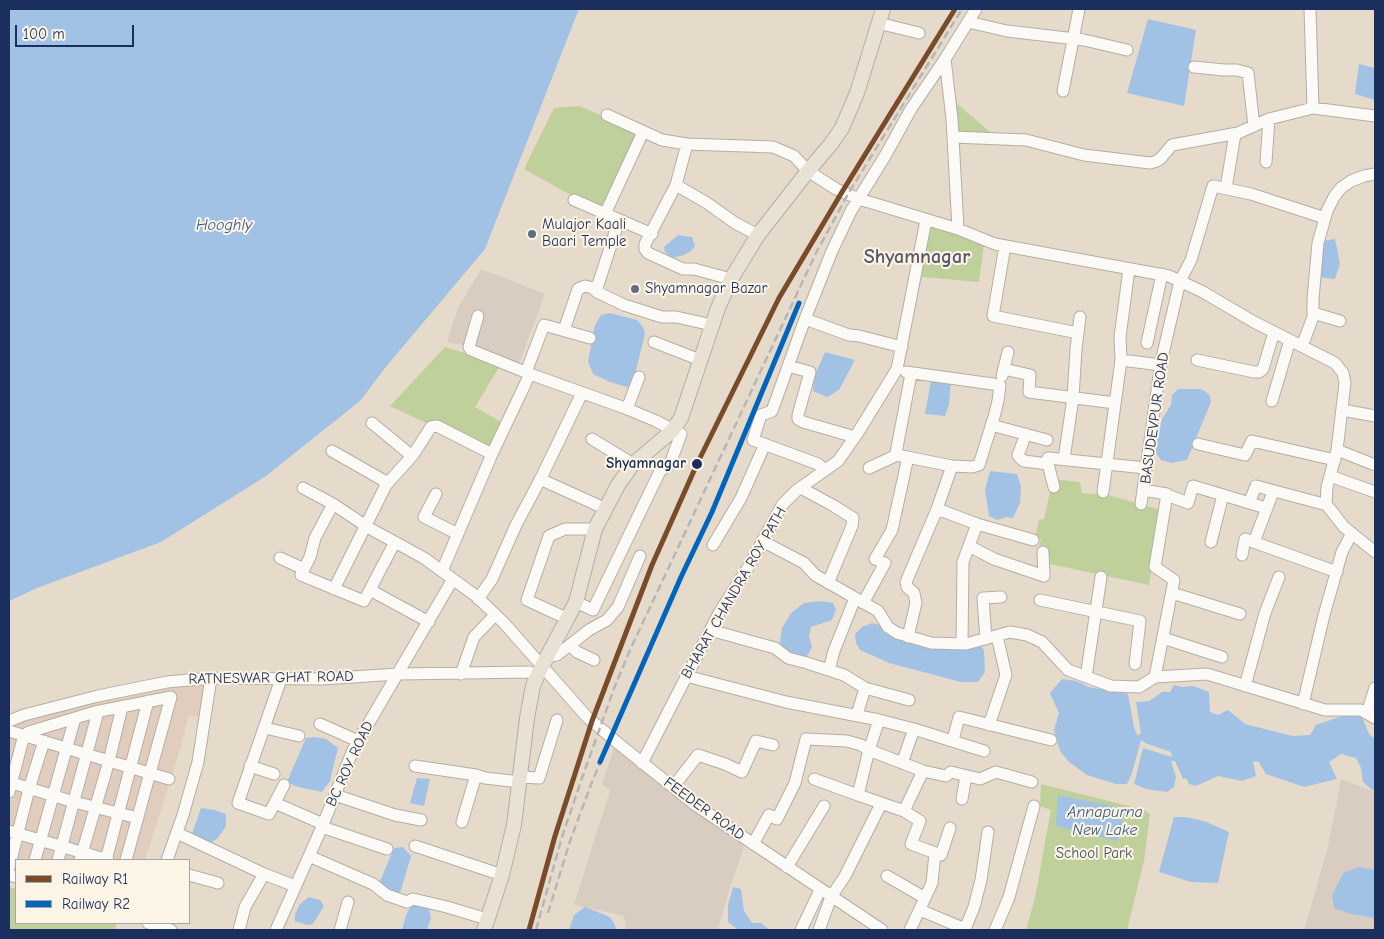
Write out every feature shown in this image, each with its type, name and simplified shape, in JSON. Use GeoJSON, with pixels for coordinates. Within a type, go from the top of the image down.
{"type":"FeatureCollection","features":[{"type":"Feature","properties":{"kind":"main road"},"geometry":{"type":"LineString","coordinates":[[486,925],[502,875],[514,824],[531,697],[543,665],[576,602],[595,529],[618,485],[633,464],[672,431],[681,418],[712,325],[731,279],[758,235],[842,128],[857,93],[882,9]]}},
{"type":"Feature","properties":{"kind":"street"},"geometry":{"type":"LineString","coordinates":[[825,470],[818,464],[753,440],[760,415],[772,410],[832,251],[851,212],[911,110],[976,9]]}},
{"type":"Feature","properties":{"kind":"street"},"geometry":{"type":"LineString","coordinates":[[1063,91],[1079,9]]}},
{"type":"Feature","properties":{"kind":"street"},"geometry":{"type":"LineString","coordinates":[[1310,9],[1313,108]]}},
{"type":"Feature","properties":{"kind":"street"},"geometry":{"type":"LineString","coordinates":[[968,22],[1127,50]]}},
{"type":"Feature","properties":{"kind":"street"},"geometry":{"type":"LineString","coordinates":[[878,23],[919,33]]}},
{"type":"Feature","properties":{"kind":"street"},"geometry":{"type":"LineString","coordinates":[[945,59],[953,137],[958,229]]}},
{"type":"Feature","properties":{"kind":"street"},"geometry":{"type":"LineString","coordinates":[[1194,67],[1237,70],[1248,73],[1250,77],[1254,126]]}},
{"type":"Feature","properties":{"kind":"street"},"geometry":{"type":"LineString","coordinates":[[953,137],[1026,140],[1084,156],[1150,163],[1161,158],[1172,145],[1234,134],[1269,119],[1313,108],[1375,116]]}},
{"type":"Feature","properties":{"kind":"street"},"geometry":{"type":"LineString","coordinates":[[606,115],[662,140],[687,144],[773,147],[794,156],[808,171],[836,189],[859,199],[958,229],[995,244],[1169,276],[1335,363],[1343,373],[1345,383],[1336,455],[1327,487],[1327,505]]}},
{"type":"Feature","properties":{"kind":"street"},"geometry":{"type":"LineString","coordinates":[[1266,162],[1269,119]]}},
{"type":"Feature","properties":{"kind":"street"},"geometry":{"type":"LineString","coordinates":[[605,214],[643,132]]}},
{"type":"Feature","properties":{"kind":"street"},"geometry":{"type":"LineString","coordinates":[[1234,134],[1226,188],[1325,218]]}},
{"type":"Feature","properties":{"kind":"street"},"geometry":{"type":"LineString","coordinates":[[687,144],[676,185],[652,234],[645,244],[645,249],[648,253],[683,269],[731,279]]}},
{"type":"Feature","properties":{"kind":"street"},"geometry":{"type":"LineString","coordinates":[[1302,346],[1313,314],[1318,244],[1325,218],[1334,197],[1341,188],[1351,181],[1375,174]]}},
{"type":"Feature","properties":{"kind":"street"},"geometry":{"type":"LineString","coordinates":[[676,185],[707,203],[735,224],[758,235]]}},
{"type":"Feature","properties":{"kind":"street","name":"BASUDEVPUR ROAD"},"geometry":{"type":"LineString","coordinates":[[1172,593],[1174,580],[1155,567],[1167,494],[1143,490],[1160,365],[1180,281],[1191,260],[1213,186],[1226,188]]}},
{"type":"Feature","properties":{"kind":"street"},"geometry":{"type":"LineString","coordinates":[[574,200],[652,234]]}},
{"type":"Feature","properties":{"kind":"street"},"geometry":{"type":"LineString","coordinates":[[594,288],[598,285],[619,220]]}},
{"type":"Feature","properties":{"kind":"street","name":"BHARAT CHANDRA ROY PATH"},"geometry":{"type":"LineString","coordinates":[[642,763],[710,630],[782,505],[801,488],[838,461],[897,370],[926,220]]}},
{"type":"Feature","properties":{"kind":"street"},"geometry":{"type":"LineString","coordinates":[[1005,246],[994,316],[1078,333]]}},
{"type":"Feature","properties":{"kind":"street"},"geometry":{"type":"LineString","coordinates":[[1103,492],[1121,360],[1120,337],[1129,269]]}},
{"type":"Feature","properties":{"kind":"street"},"geometry":{"type":"LineString","coordinates":[[1147,343],[1162,274]]}},
{"type":"Feature","properties":{"kind":"street"},"geometry":{"type":"LineString","coordinates":[[564,330],[578,289],[585,286],[594,288],[597,292],[624,305],[662,317],[676,317],[712,325]]}},
{"type":"Feature","properties":{"kind":"street"},"geometry":{"type":"LineString","coordinates":[[1313,314],[1340,321]]}},
{"type":"Feature","properties":{"kind":"street"},"geometry":{"type":"LineString","coordinates":[[478,316],[470,348],[528,373],[627,409],[681,434],[670,464],[660,471],[593,610],[576,602]]}},
{"type":"Feature","properties":{"kind":"street"},"geometry":{"type":"LineString","coordinates":[[1064,459],[1073,398],[1080,317]]}},
{"type":"Feature","properties":{"kind":"street"},"geometry":{"type":"LineString","coordinates":[[805,319],[849,336],[859,336],[902,347]]}},
{"type":"Feature","properties":{"kind":"street"},"geometry":{"type":"LineString","coordinates":[[442,572],[528,373],[544,325],[590,338]]}},
{"type":"Feature","properties":{"kind":"street"},"geometry":{"type":"LineString","coordinates":[[1197,360],[1260,372],[1263,369],[1274,332]]}},
{"type":"Feature","properties":{"kind":"street"},"geometry":{"type":"LineString","coordinates":[[1272,401],[1290,340]]}},
{"type":"Feature","properties":{"kind":"street"},"geometry":{"type":"LineString","coordinates":[[654,342],[700,360]]}},
{"type":"Feature","properties":{"kind":"street"},"geometry":{"type":"LineString","coordinates":[[911,374],[896,450],[903,456],[952,466],[972,467],[979,465],[992,425],[1008,352]]}},
{"type":"Feature","properties":{"kind":"street"},"geometry":{"type":"LineString","coordinates":[[1121,360],[1160,365]]}},
{"type":"Feature","properties":{"kind":"street"},"geometry":{"type":"LineString","coordinates":[[788,366],[810,372],[798,419],[855,437]]}},
{"type":"Feature","properties":{"kind":"street"},"geometry":{"type":"LineString","coordinates":[[1004,369],[1030,375],[1029,392],[1115,402]]}},
{"type":"Feature","properties":{"kind":"street"},"geometry":{"type":"LineString","coordinates":[[897,370],[911,374],[1000,385]]}},
{"type":"Feature","properties":{"kind":"street"},"geometry":{"type":"LineString","coordinates":[[627,409],[639,377]]}},
{"type":"Feature","properties":{"kind":"street"},"geometry":{"type":"LineString","coordinates":[[478,599],[492,579],[582,393]]}},
{"type":"Feature","properties":{"kind":"street"},"geometry":{"type":"LineString","coordinates":[[1342,410],[1375,416]]}},
{"type":"Feature","properties":{"kind":"street"},"geometry":{"type":"LineString","coordinates":[[372,423],[412,456]]}},
{"type":"Feature","properties":{"kind":"street"},"geometry":{"type":"LineString","coordinates":[[992,425],[1047,440]]}},
{"type":"Feature","properties":{"kind":"street"},"geometry":{"type":"LineString","coordinates":[[334,589],[388,483],[412,456],[431,427],[437,426],[492,454]]}},
{"type":"Feature","properties":{"kind":"street"},"geometry":{"type":"LineString","coordinates":[[1026,434],[1018,455],[1020,458],[1024,461],[1048,464]]}},
{"type":"Feature","properties":{"kind":"street"},"geometry":{"type":"LineString","coordinates":[[592,439],[633,464]]}},
{"type":"Feature","properties":{"kind":"street"},"geometry":{"type":"LineString","coordinates":[[1198,444],[1245,456],[1252,441],[1336,455],[1375,465]]}},
{"type":"Feature","properties":{"kind":"street"},"geometry":{"type":"LineString","coordinates":[[713,545],[741,498],[765,444]]}},
{"type":"Feature","properties":{"kind":"street"},"geometry":{"type":"LineString","coordinates":[[332,451],[388,483]]}},
{"type":"Feature","properties":{"kind":"street"},"geometry":{"type":"LineString","coordinates":[[869,468],[903,456]]}},
{"type":"Feature","properties":{"kind":"street"},"geometry":{"type":"LineString","coordinates":[[829,670],[834,651],[859,601],[885,563],[875,559],[892,530],[903,456]]}},
{"type":"Feature","properties":{"kind":"street"},"geometry":{"type":"LineString","coordinates":[[1054,487],[1048,458],[1146,468]]}},
{"type":"Feature","properties":{"kind":"street"},"geometry":{"type":"LineString","coordinates":[[908,636],[916,604],[914,593],[907,587],[906,582],[937,509],[952,466]]}},
{"type":"Feature","properties":{"kind":"street"},"geometry":{"type":"LineString","coordinates":[[1330,476],[1375,492]]}},
{"type":"Feature","properties":{"kind":"street"},"geometry":{"type":"LineString","coordinates":[[540,479],[606,509]]}},
{"type":"Feature","properties":{"kind":"street"},"geometry":{"type":"LineString","coordinates":[[1167,495],[1188,503],[1193,486],[1266,508]]}},
{"type":"Feature","properties":{"kind":"street"},"geometry":{"type":"LineString","coordinates":[[1250,503],[1256,486],[1272,492],[1327,505],[1352,534],[1375,552]]}},
{"type":"Feature","properties":{"kind":"street","name":"FEEDER ROAD"},"geometry":{"type":"LineString","coordinates":[[303,488],[333,504],[365,526],[424,558],[478,599],[543,665],[587,717],[642,763],[694,804],[882,930]]}},
{"type":"Feature","properties":{"kind":"street"},"geometry":{"type":"LineString","coordinates":[[801,488],[853,518],[852,526],[828,583]]}},
{"type":"Feature","properties":{"kind":"street"},"geometry":{"type":"LineString","coordinates":[[1141,504],[1143,490]]}},
{"type":"Feature","properties":{"kind":"street"},"geometry":{"type":"LineString","coordinates":[[1254,542],[1272,492]]}},
{"type":"Feature","properties":{"kind":"street"},"geometry":{"type":"LineString","coordinates":[[436,494],[424,517],[458,534]]}},
{"type":"Feature","properties":{"kind":"street"},"geometry":{"type":"LineString","coordinates":[[1211,542],[1223,495]]}},
{"type":"Feature","properties":{"kind":"street"},"geometry":{"type":"LineString","coordinates":[[333,504],[316,538],[310,557],[301,575],[364,601],[395,542]]}},
{"type":"Feature","properties":{"kind":"street"},"geometry":{"type":"LineString","coordinates":[[937,509],[978,524],[1033,540]]}},
{"type":"Feature","properties":{"kind":"street"},"geometry":{"type":"LineString","coordinates":[[962,644],[963,562],[978,524]]}},
{"type":"Feature","properties":{"kind":"street"},"geometry":{"type":"LineString","coordinates":[[568,619],[527,600],[549,536],[566,529],[595,529]]}},
{"type":"Feature","properties":{"kind":"street"},"geometry":{"type":"LineString","coordinates":[[1303,704],[1336,572],[1345,546],[1352,534]]}},
{"type":"Feature","properties":{"kind":"street"},"geometry":{"type":"LineString","coordinates":[[1242,555],[1245,539],[1336,572]]}},
{"type":"Feature","properties":{"kind":"street"},"geometry":{"type":"LineString","coordinates":[[762,541],[804,563],[815,575],[878,612],[888,626],[897,633],[930,643],[962,644],[1010,632],[1027,634],[1042,642],[1068,670],[1111,686],[1138,687],[1155,677],[1207,674],[1325,710],[1361,710],[1371,716],[1375,688]]}},
{"type":"Feature","properties":{"kind":"street"},"geometry":{"type":"LineString","coordinates":[[969,546],[994,559],[1044,576],[1043,552]]}},
{"type":"Feature","properties":{"kind":"street"},"geometry":{"type":"LineString","coordinates":[[543,665],[589,630],[607,620],[618,607],[640,556]]}},
{"type":"Feature","properties":{"kind":"street"},"geometry":{"type":"LineString","coordinates":[[280,558],[304,570]]}},
{"type":"Feature","properties":{"kind":"street"},"geometry":{"type":"LineString","coordinates":[[1086,677],[1101,577]]}},
{"type":"Feature","properties":{"kind":"street"},"geometry":{"type":"LineString","coordinates":[[1245,686],[1265,613],[1279,577]]}},
{"type":"Feature","properties":{"kind":"street","name":"BC ROY ROAD"},"geometry":{"type":"LineString","coordinates":[[276,930],[358,741],[453,580]]}},
{"type":"Feature","properties":{"kind":"street"},"geometry":{"type":"LineString","coordinates":[[370,590],[429,622]]}},
{"type":"Feature","properties":{"kind":"street"},"geometry":{"type":"LineString","coordinates":[[1155,677],[1172,593],[1240,614]]}},
{"type":"Feature","properties":{"kind":"street"},"geometry":{"type":"LineString","coordinates":[[989,725],[1006,675],[991,637],[983,598],[1001,597]]}},
{"type":"Feature","properties":{"kind":"street"},"geometry":{"type":"LineString","coordinates":[[1040,600],[1140,621],[1135,664]]}},
{"type":"Feature","properties":{"kind":"street"},"geometry":{"type":"LineString","coordinates":[[461,674],[474,637],[495,615]]}},
{"type":"Feature","properties":{"kind":"street"},"geometry":{"type":"LineString","coordinates":[[710,630],[775,648],[788,658],[844,675],[865,688],[908,700]]}},
{"type":"Feature","properties":{"kind":"street"},"geometry":{"type":"LineString","coordinates":[[1163,638],[1222,657]]}},
{"type":"Feature","properties":{"kind":"street"},"geometry":{"type":"LineString","coordinates":[[570,645],[577,652],[594,660]]}},
{"type":"Feature","properties":{"kind":"street","name":"RATNESWAR GHAT ROAD"},"geometry":{"type":"LineString","coordinates":[[9,721],[107,695],[167,682],[211,678],[322,679],[398,674],[528,672],[543,665]]}},
{"type":"Feature","properties":{"kind":"street"},"geometry":{"type":"LineString","coordinates":[[686,676],[786,702],[879,720],[984,750]]}},
{"type":"Feature","properties":{"kind":"street"},"geometry":{"type":"LineString","coordinates":[[167,859],[198,762],[211,678]]}},
{"type":"Feature","properties":{"kind":"street"},"geometry":{"type":"LineString","coordinates":[[281,679],[238,803],[269,814],[284,785]]}},
{"type":"Feature","properties":{"kind":"street"},"geometry":{"type":"LineString","coordinates":[[857,715],[865,688]]}},
{"type":"Feature","properties":{"kind":"street"},"geometry":{"type":"LineString","coordinates":[[126,859],[151,773],[171,697],[98,712],[24,735],[10,786],[29,789],[138,818]]}},
{"type":"Feature","properties":{"kind":"street"},"geometry":{"type":"LineString","coordinates":[[107,859],[148,701]]}},
{"type":"Feature","properties":{"kind":"street"},"geometry":{"type":"LineString","coordinates":[[81,856],[94,806],[109,761],[122,707]]}},
{"type":"Feature","properties":{"kind":"street"},"geometry":{"type":"LineString","coordinates":[[58,859],[98,712]]}},
{"type":"Feature","properties":{"kind":"street"},"geometry":{"type":"LineString","coordinates":[[953,740],[959,717],[1051,740]]}},
{"type":"Feature","properties":{"kind":"street"},"geometry":{"type":"LineString","coordinates":[[35,859],[75,718]]}},
{"type":"Feature","properties":{"kind":"street"},"geometry":{"type":"LineString","coordinates":[[415,766],[485,778],[539,778],[557,720]]}},
{"type":"Feature","properties":{"kind":"street"},"geometry":{"type":"LineString","coordinates":[[858,795],[869,750],[879,720]]}},
{"type":"Feature","properties":{"kind":"street"},"geometry":{"type":"LineString","coordinates":[[320,724],[358,741]]}},
{"type":"Feature","properties":{"kind":"street"},"geometry":{"type":"LineString","coordinates":[[265,728],[299,736]]}},
{"type":"Feature","properties":{"kind":"street"},"geometry":{"type":"LineString","coordinates":[[902,763],[914,729]]}},
{"type":"Feature","properties":{"kind":"street"},"geometry":{"type":"LineString","coordinates":[[9,731],[169,779]]}},
{"type":"Feature","properties":{"kind":"street"},"geometry":{"type":"LineString","coordinates":[[753,844],[770,815],[777,819],[795,783],[806,739],[847,741],[924,771],[946,776],[951,772],[980,779],[996,772],[1032,782]]}},
{"type":"Feature","properties":{"kind":"street"},"geometry":{"type":"LineString","coordinates":[[9,868],[13,832],[44,741]]}},
{"type":"Feature","properties":{"kind":"street"},"geometry":{"type":"LineString","coordinates":[[673,787],[698,755],[742,772],[756,741],[773,745]]}},
{"type":"Feature","properties":{"kind":"street"},"geometry":{"type":"LineString","coordinates":[[250,766],[274,774]]}},
{"type":"Feature","properties":{"kind":"street"},"geometry":{"type":"LineString","coordinates":[[904,811],[924,771]]}},
{"type":"Feature","properties":{"kind":"street"},"geometry":{"type":"LineString","coordinates":[[462,822],[476,775]]}},
{"type":"Feature","properties":{"kind":"street"},"geometry":{"type":"LineString","coordinates":[[962,799],[966,776]]}},
{"type":"Feature","properties":{"kind":"street"},"geometry":{"type":"LineString","coordinates":[[814,779],[904,811],[920,821],[911,844],[935,853],[941,855],[950,828]]}},
{"type":"Feature","properties":{"kind":"street"},"geometry":{"type":"LineString","coordinates":[[335,795],[395,815],[420,820]]}},
{"type":"Feature","properties":{"kind":"street"},"geometry":{"type":"LineString","coordinates":[[275,803],[322,825],[387,848]]}},
{"type":"Feature","properties":{"kind":"street"},"geometry":{"type":"LineString","coordinates":[[819,930],[832,897],[850,868],[882,804]]}},
{"type":"Feature","properties":{"kind":"street"},"geometry":{"type":"LineString","coordinates":[[787,867],[824,806]]}},
{"type":"Feature","properties":{"kind":"street"},"geometry":{"type":"LineString","coordinates":[[995,930],[1009,896],[1034,806]]}},
{"type":"Feature","properties":{"kind":"street"},"geometry":{"type":"LineString","coordinates":[[13,832],[62,846],[81,856],[100,859]]}},
{"type":"Feature","properties":{"kind":"street"},"geometry":{"type":"LineString","coordinates":[[920,910],[965,929],[974,907],[981,880],[988,832]]}},
{"type":"Feature","properties":{"kind":"street"},"geometry":{"type":"LineString","coordinates":[[177,833],[264,874],[295,886]]}},
{"type":"Feature","properties":{"kind":"street"},"geometry":{"type":"LineString","coordinates":[[415,846],[502,875]]}},
{"type":"Feature","properties":{"kind":"street"},"geometry":{"type":"LineString","coordinates":[[910,930],[932,883],[935,853]]}},
{"type":"Feature","properties":{"kind":"street"},"geometry":{"type":"LineString","coordinates":[[309,856],[373,884],[394,897],[407,902],[413,899],[446,907],[486,925]]}},
{"type":"Feature","properties":{"kind":"street"},"geometry":{"type":"LineString","coordinates":[[238,930],[245,907],[264,874]]}},
{"type":"Feature","properties":{"kind":"street"},"geometry":{"type":"LineString","coordinates":[[190,875],[218,882]]}},
{"type":"Feature","properties":{"kind":"street"},"geometry":{"type":"LineString","coordinates":[[887,876],[925,898]]}},
{"type":"Feature","properties":{"kind":"street"},"geometry":{"type":"LineString","coordinates":[[801,930],[820,890]]}},
{"type":"Feature","properties":{"kind":"street"},"geometry":{"type":"LineString","coordinates":[[340,930],[348,902]]}},
{"type":"Feature","properties":{"kind":"street"},"geometry":{"type":"LineString","coordinates":[[153,924],[171,930]]}},
{"type":"Feature","properties":{"kind":"shaded area"},"geometry":{"type":"Polygon","coordinates":[[[481,269],[545,294],[518,366],[474,347],[447,342],[458,308],[481,269]]]}},
{"type":"Feature","properties":{"kind":"shaded area"},"geometry":{"type":"Polygon","coordinates":[[[208,681],[201,717],[188,716],[180,750],[145,859],[15,859],[15,880],[9,878],[9,724],[25,718],[166,686],[208,681]]]}},
{"type":"Feature","properties":{"kind":"shaded area"},"geometry":{"type":"Polygon","coordinates":[[[614,747],[745,843],[718,930],[626,930],[624,916],[574,905],[610,790],[602,785],[614,747]]]}},
{"type":"Feature","properties":{"kind":"shaded area"},"geometry":{"type":"Polygon","coordinates":[[[1341,779],[1375,792],[1375,930],[1304,930],[1328,847],[1341,779]]]}},
{"type":"Feature","properties":{"kind":"green space"},"geometry":{"type":"Polygon","coordinates":[[[952,99],[1000,141],[955,143],[952,99]]]}},
{"type":"Feature","properties":{"kind":"green space"},"geometry":{"type":"Polygon","coordinates":[[[580,106],[639,133],[604,210],[576,198],[524,169],[554,108],[580,106]]]}},
{"type":"Feature","properties":{"kind":"green space"},"geometry":{"type":"Polygon","coordinates":[[[918,225],[985,236],[979,282],[912,276],[918,225]]]}},
{"type":"Feature","properties":{"kind":"green space"},"geometry":{"type":"Polygon","coordinates":[[[445,347],[501,364],[475,407],[503,423],[490,448],[434,421],[428,424],[390,406],[445,347]]]}},
{"type":"Feature","properties":{"kind":"green space"},"geometry":{"type":"Polygon","coordinates":[[[1053,479],[1080,482],[1082,493],[1108,495],[1161,510],[1149,585],[1045,563],[1043,557],[1037,555],[1041,539],[1035,537],[1039,520],[1044,519],[1053,479]]]}},
{"type":"Feature","properties":{"kind":"green space","name":"School Park"},"geometry":{"type":"Polygon","coordinates":[[[1041,784],[1145,810],[1150,814],[1144,861],[1127,930],[1026,930],[1035,898],[1051,810],[1040,806],[1041,784]]]}},
{"type":"Feature","properties":{"kind":"green space"},"geometry":{"type":"Polygon","coordinates":[[[9,887],[15,889],[15,924],[117,924],[114,930],[9,930],[9,887]]]}},
{"type":"Feature","properties":{"kind":"water","name":"Hooghly"},"geometry":{"type":"Polygon","coordinates":[[[9,9],[579,9],[485,249],[385,368],[360,401],[266,476],[161,542],[37,588],[9,601],[9,9]]]}},
{"type":"Feature","properties":{"kind":"water"},"geometry":{"type":"Polygon","coordinates":[[[1148,19],[1196,30],[1184,106],[1127,93],[1148,19]]]}},
{"type":"Feature","properties":{"kind":"water"},"geometry":{"type":"Polygon","coordinates":[[[1359,64],[1375,68],[1375,100],[1355,94],[1359,64]]]}},
{"type":"Feature","properties":{"kind":"water"},"geometry":{"type":"Polygon","coordinates":[[[678,235],[692,237],[695,246],[684,255],[672,258],[665,252],[664,247],[678,235]]]}},
{"type":"Feature","properties":{"kind":"water"},"geometry":{"type":"Polygon","coordinates":[[[1335,239],[1340,263],[1335,279],[1318,277],[1321,241],[1335,239]]]}},
{"type":"Feature","properties":{"kind":"water"},"geometry":{"type":"Polygon","coordinates":[[[610,313],[637,320],[643,327],[645,334],[633,382],[627,387],[593,374],[588,361],[595,325],[601,315],[610,313]]]}},
{"type":"Feature","properties":{"kind":"water"},"geometry":{"type":"Polygon","coordinates":[[[825,352],[855,360],[839,390],[827,397],[813,391],[814,377],[825,352]]]}},
{"type":"Feature","properties":{"kind":"water"},"geometry":{"type":"Polygon","coordinates":[[[931,380],[951,381],[949,404],[945,416],[925,414],[931,380]]]}},
{"type":"Feature","properties":{"kind":"water"},"geometry":{"type":"Polygon","coordinates":[[[1178,389],[1201,389],[1209,394],[1211,402],[1187,460],[1171,463],[1161,460],[1156,453],[1157,438],[1162,419],[1171,405],[1172,395],[1178,389]]]}},
{"type":"Feature","properties":{"kind":"water"},"geometry":{"type":"Polygon","coordinates":[[[990,471],[1017,474],[1021,486],[1020,503],[1013,518],[1006,517],[997,520],[989,516],[985,490],[990,471]]]}},
{"type":"Feature","properties":{"kind":"water"},"geometry":{"type":"Polygon","coordinates":[[[820,601],[833,603],[836,610],[832,620],[811,627],[809,636],[812,647],[807,656],[801,657],[784,653],[780,642],[782,628],[791,613],[804,603],[820,601]]]}},
{"type":"Feature","properties":{"kind":"water"},"geometry":{"type":"Polygon","coordinates":[[[872,623],[879,625],[884,633],[896,638],[980,645],[984,650],[985,672],[978,682],[961,682],[889,663],[860,650],[856,643],[855,634],[862,627],[872,623]]]}},
{"type":"Feature","properties":{"kind":"water"},"geometry":{"type":"Polygon","coordinates":[[[1062,679],[1076,681],[1089,687],[1128,694],[1137,735],[1141,734],[1136,702],[1149,701],[1162,692],[1170,692],[1174,685],[1183,687],[1193,686],[1209,692],[1210,712],[1218,715],[1228,710],[1245,724],[1293,736],[1310,735],[1316,725],[1348,714],[1362,717],[1369,734],[1375,739],[1375,790],[1372,790],[1363,782],[1361,768],[1356,758],[1341,754],[1329,762],[1337,779],[1304,787],[1266,774],[1258,761],[1253,762],[1256,776],[1242,781],[1218,776],[1196,786],[1189,784],[1186,778],[1183,779],[1175,761],[1171,761],[1176,777],[1174,787],[1167,792],[1146,789],[1134,784],[1143,748],[1172,757],[1171,752],[1141,740],[1127,784],[1116,784],[1087,775],[1069,762],[1060,751],[1054,730],[1059,713],[1050,693],[1062,679]]]}},
{"type":"Feature","properties":{"kind":"water"},"geometry":{"type":"Polygon","coordinates":[[[306,738],[326,739],[338,748],[330,781],[322,792],[298,787],[287,782],[306,738]]]}},
{"type":"Feature","properties":{"kind":"water"},"geometry":{"type":"Polygon","coordinates":[[[417,778],[430,779],[424,806],[410,803],[417,778]]]}},
{"type":"Feature","properties":{"kind":"water","name":"Annapurna New Lake"},"geometry":{"type":"Polygon","coordinates":[[[1058,795],[1126,809],[1117,841],[1056,826],[1058,795]]]}},
{"type":"Feature","properties":{"kind":"water"},"geometry":{"type":"Polygon","coordinates":[[[201,808],[226,814],[226,826],[218,838],[206,846],[192,834],[201,808]]]}},
{"type":"Feature","properties":{"kind":"water"},"geometry":{"type":"Polygon","coordinates":[[[1174,817],[1186,817],[1204,821],[1229,832],[1218,883],[1191,882],[1159,872],[1174,817]]]}},
{"type":"Feature","properties":{"kind":"water"},"geometry":{"type":"Polygon","coordinates":[[[403,847],[411,856],[400,893],[378,886],[394,848],[403,847]]]}},
{"type":"Feature","properties":{"kind":"water"},"geometry":{"type":"Polygon","coordinates":[[[1359,867],[1375,870],[1375,918],[1351,914],[1334,908],[1332,896],[1343,873],[1359,867]]]}},
{"type":"Feature","properties":{"kind":"water"},"geometry":{"type":"Polygon","coordinates":[[[733,887],[741,889],[744,911],[752,923],[761,923],[770,930],[738,930],[728,922],[728,905],[733,887]]]}},
{"type":"Feature","properties":{"kind":"water"},"geometry":{"type":"Polygon","coordinates":[[[309,897],[320,900],[324,906],[313,924],[307,925],[295,921],[295,914],[300,904],[309,897]]]}},
{"type":"Feature","properties":{"kind":"water"},"geometry":{"type":"Polygon","coordinates":[[[428,905],[431,918],[427,930],[402,930],[406,915],[411,906],[428,905]]]}},
{"type":"Feature","properties":{"kind":"water"},"geometry":{"type":"Polygon","coordinates":[[[585,907],[610,917],[616,930],[569,930],[574,915],[585,907]]]}},
{"type":"Feature","properties":{"kind":"railway"},"geometry":{"type":"LineString","coordinates":[[536,930],[562,837],[615,686],[630,650],[816,253],[848,194],[962,9]]}},
{"type":"Feature","properties":{"kind":"railway"},"geometry":{"type":"LineString","coordinates":[[548,913],[570,841],[592,782],[638,673],[712,512],[797,308]]}},
{"type":"Feature","properties":{"kind":"rail line","name":"R1"},"geometry":{"type":"LineString","coordinates":[[529,930],[555,836],[592,721],[652,565],[697,464],[779,298],[955,9]]}},
{"type":"Feature","properties":{"kind":"rail line","name":"R2"},"geometry":{"type":"LineString","coordinates":[[600,762],[681,577],[712,512],[799,303]]}},
{"type":"Feature","properties":{"kind":"place","name":"Mulajor Kaali Baari Temple"},"geometry":{"type":"Point","coordinates":[532,234]}},
{"type":"Feature","properties":{"kind":"place","name":"Shyamnagar Bazar"},"geometry":{"type":"Point","coordinates":[635,289]}},
{"type":"Feature","properties":{"kind":"place","name":"Shyamnagar"},"geometry":{"type":"Point","coordinates":[697,464]}},
{"type":"Feature","properties":{"kind":"district","name":"Shyamnagar"},"geometry":{"type":"Point","coordinates":[917,257]}}]}
